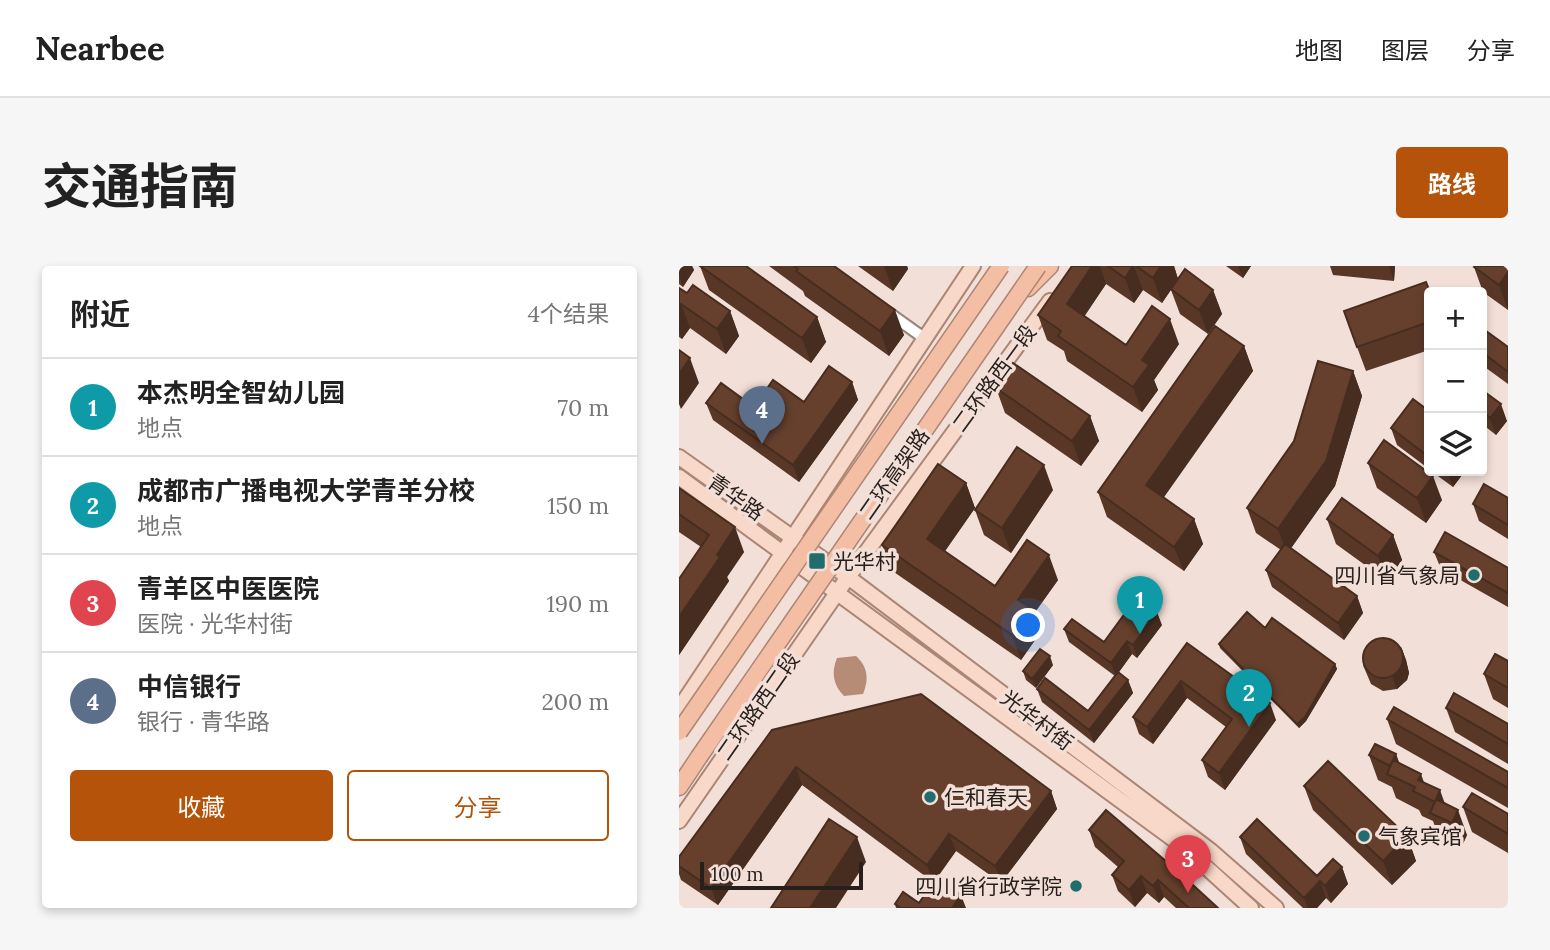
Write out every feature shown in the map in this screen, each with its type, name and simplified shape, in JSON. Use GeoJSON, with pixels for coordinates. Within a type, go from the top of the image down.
{"type":"FeatureCollection","features":[{"type":"Feature","properties":{"kind":"highway","name":"二环高架路"},"geometry":{"type":"LineString","coordinates":[[679,787],[1038,266]]}},
{"type":"Feature","properties":{"kind":"highway"},"geometry":{"type":"LineString","coordinates":[[1009,308],[1050,266]]}},
{"type":"Feature","properties":{"kind":"highway","name":"二环高架路"},"geometry":{"type":"LineString","coordinates":[[679,732],[999,269]]}},
{"type":"Feature","properties":{"kind":"main road"},"geometry":{"type":"LineString","coordinates":[[679,709],[973,266]]}},
{"type":"Feature","properties":{"kind":"main road","name":"二环路西一段"},"geometry":{"type":"LineString","coordinates":[[838,592],[1059,288]]}},
{"type":"Feature","properties":{"kind":"main road","name":"青华路"},"geometry":{"type":"LineString","coordinates":[[679,457],[794,537]]}},
{"type":"Feature","properties":{"kind":"main road","name":"青华路"},"geometry":{"type":"LineString","coordinates":[[679,477],[783,553]]}},
{"type":"Feature","properties":{"kind":"main road","name":"光华村街"},"geometry":{"type":"LineString","coordinates":[[794,537],[1211,851],[1276,908]]}},
{"type":"Feature","properties":{"kind":"main road","name":"光华村街"},"geometry":{"type":"LineString","coordinates":[[783,553],[1184,847],[1251,908]]}},
{"type":"Feature","properties":{"kind":"main road","name":"二环路西二段"},"geometry":{"type":"LineString","coordinates":[[679,821],[838,592]]}},
{"type":"Feature","properties":{"kind":"street"},"geometry":{"type":"LineString","coordinates":[[879,306],[924,338]]}},
{"type":"Feature","properties":{"kind":"shaded area"},"geometry":{"type":"Polygon","coordinates":[[[856,656],[865,669],[865,689],[863,694],[844,696],[835,683],[835,663],[837,658],[856,656]]]}},
{"type":"Feature","properties":{"kind":"building"},"geometry":{"type":"Polygon","coordinates":[[[700,266],[746,266],[817,317],[802,338],[700,266]]]}},
{"type":"Feature","properties":{"kind":"building"},"geometry":{"type":"Polygon","coordinates":[[[794,266],[834,266],[895,310],[880,331],[796,271],[798,269],[794,266]]]}},
{"type":"Feature","properties":{"kind":"building"},"geometry":{"type":"Polygon","coordinates":[[[1072,266],[1092,266],[1067,304],[1126,345],[1152,306],[1170,319],[1142,360],[1149,365],[1133,387],[1058,336],[1061,331],[1038,315],[1072,266]]]}},
{"type":"Feature","properties":{"kind":"building"},"geometry":{"type":"Polygon","coordinates":[[[1108,266],[1133,266],[1125,278],[1108,266]]]}},
{"type":"Feature","properties":{"kind":"building"},"geometry":{"type":"Polygon","coordinates":[[[1136,266],[1161,266],[1153,278],[1136,266]]]}},
{"type":"Feature","properties":{"kind":"building"},"geometry":{"type":"Polygon","coordinates":[[[1475,266],[1508,266],[1508,272],[1499,285],[1475,266]]]}},
{"type":"Feature","properties":{"kind":"building"},"geometry":{"type":"Polygon","coordinates":[[[1185,269],[1213,290],[1199,310],[1171,289],[1185,269]]]}},
{"type":"Feature","properties":{"kind":"building"},"geometry":{"type":"Polygon","coordinates":[[[1426,282],[1428,287],[1424,287],[1424,324],[1357,347],[1344,311],[1426,282]]]}},
{"type":"Feature","properties":{"kind":"building"},"geometry":{"type":"Polygon","coordinates":[[[693,285],[730,311],[717,329],[681,304],[679,306],[679,288],[687,293],[693,285]]]}},
{"type":"Feature","properties":{"kind":"building"},"geometry":{"type":"Polygon","coordinates":[[[1215,326],[1244,346],[1146,485],[1194,519],[1174,547],[1098,492],[1215,326]]]}},
{"type":"Feature","properties":{"kind":"building"},"geometry":{"type":"Polygon","coordinates":[[[1487,332],[1508,347],[1508,372],[1487,356],[1487,332]]]}},
{"type":"Feature","properties":{"kind":"building"},"geometry":{"type":"Polygon","coordinates":[[[679,350],[690,358],[679,374],[679,350]]]}},
{"type":"Feature","properties":{"kind":"building"},"geometry":{"type":"Polygon","coordinates":[[[1318,361],[1353,371],[1326,461],[1278,529],[1247,508],[1294,441],[1318,361]]]}},
{"type":"Feature","properties":{"kind":"building"},"geometry":{"type":"Polygon","coordinates":[[[1013,363],[1090,416],[1072,441],[996,388],[1013,363]]]}},
{"type":"Feature","properties":{"kind":"building"},"geometry":{"type":"Polygon","coordinates":[[[829,366],[852,382],[793,465],[706,403],[721,383],[754,407],[773,380],[804,402],[829,366]]]}},
{"type":"Feature","properties":{"kind":"building"},"geometry":{"type":"Polygon","coordinates":[[[1487,394],[1501,404],[1490,418],[1487,415],[1487,394]]]}},
{"type":"Feature","properties":{"kind":"building"},"geometry":{"type":"Polygon","coordinates":[[[1413,399],[1424,407],[1424,453],[1391,428],[1413,399]]]}},
{"type":"Feature","properties":{"kind":"building"},"geometry":{"type":"Polygon","coordinates":[[[1384,440],[1424,469],[1424,476],[1433,476],[1417,498],[1368,463],[1384,440]]]}},
{"type":"Feature","properties":{"kind":"building"},"geometry":{"type":"Polygon","coordinates":[[[1017,447],[1044,465],[1002,528],[975,510],[1017,447]]]}},
{"type":"Feature","properties":{"kind":"building"},"geometry":{"type":"Polygon","coordinates":[[[938,464],[966,483],[927,539],[995,586],[1027,540],[1049,555],[1018,600],[1031,608],[1012,635],[882,545],[938,464]]]}},
{"type":"Feature","properties":{"kind":"building"},"geometry":{"type":"Polygon","coordinates":[[[1484,484],[1508,498],[1508,525],[1473,504],[1484,484]]]}},
{"type":"Feature","properties":{"kind":"building"},"geometry":{"type":"Polygon","coordinates":[[[679,488],[735,527],[717,555],[720,557],[679,617],[679,579],[709,535],[679,514],[679,488]]]}},
{"type":"Feature","properties":{"kind":"building"},"geometry":{"type":"Polygon","coordinates":[[[1342,498],[1393,535],[1378,556],[1327,519],[1342,498]]]}},
{"type":"Feature","properties":{"kind":"building"},"geometry":{"type":"Polygon","coordinates":[[[1445,532],[1508,568],[1508,593],[1434,552],[1445,532]]]}},
{"type":"Feature","properties":{"kind":"building"},"geometry":{"type":"Polygon","coordinates":[[[1285,544],[1357,596],[1338,623],[1266,570],[1285,544]]]}},
{"type":"Feature","properties":{"kind":"building"},"geometry":{"type":"Polygon","coordinates":[[[1137,597],[1157,612],[1133,645],[1127,641],[1111,663],[1064,629],[1072,619],[1104,642],[1137,597]]]}},
{"type":"Feature","properties":{"kind":"building"},"geometry":{"type":"Polygon","coordinates":[[[1247,612],[1265,628],[1272,618],[1335,664],[1305,717],[1297,724],[1219,644],[1247,612]]]}},
{"type":"Feature","properties":{"kind":"building"},"geometry":{"type":"Polygon","coordinates":[[[1383,638],[1391,639],[1397,644],[1402,650],[1402,666],[1397,672],[1391,677],[1383,678],[1375,677],[1369,672],[1364,666],[1363,658],[1364,650],[1369,644],[1375,639],[1383,638]]]}},
{"type":"Feature","properties":{"kind":"building"},"geometry":{"type":"Polygon","coordinates":[[[1187,643],[1270,703],[1219,773],[1202,760],[1232,719],[1181,681],[1147,727],[1133,717],[1187,643]]]}},
{"type":"Feature","properties":{"kind":"building"},"geometry":{"type":"Polygon","coordinates":[[[1040,649],[1050,656],[1032,679],[1023,671],[1040,649]]]}},
{"type":"Feature","properties":{"kind":"building"},"geometry":{"type":"Polygon","coordinates":[[[1495,654],[1508,661],[1508,688],[1484,674],[1495,654]]]}},
{"type":"Feature","properties":{"kind":"building"},"geometry":{"type":"Polygon","coordinates":[[[1118,672],[1128,680],[1089,730],[1037,689],[1045,678],[1088,711],[1118,672]]]}},
{"type":"Feature","properties":{"kind":"building"},"geometry":{"type":"Polygon","coordinates":[[[1454,693],[1508,724],[1508,744],[1446,708],[1454,693]]]}},
{"type":"Feature","properties":{"kind":"building","name":"仁和春天"},"geometry":{"type":"Polygon","coordinates":[[[921,694],[1051,791],[995,866],[949,834],[927,865],[796,767],[711,888],[679,866],[679,857],[772,730],[921,694]]]}},
{"type":"Feature","properties":{"kind":"building"},"geometry":{"type":"Polygon","coordinates":[[[1394,707],[1508,772],[1508,788],[1387,719],[1394,707]]]}},
{"type":"Feature","properties":{"kind":"building"},"geometry":{"type":"Polygon","coordinates":[[[1375,744],[1396,754],[1390,766],[1369,755],[1375,744]]]}},
{"type":"Feature","properties":{"kind":"building"},"geometry":{"type":"Polygon","coordinates":[[[1393,760],[1421,774],[1418,780],[1440,790],[1435,802],[1413,791],[1415,787],[1387,774],[1393,760]]]}},
{"type":"Feature","properties":{"kind":"building"},"geometry":{"type":"Polygon","coordinates":[[[1328,761],[1407,836],[1383,861],[1304,786],[1328,761]]]}},
{"type":"Feature","properties":{"kind":"building"},"geometry":{"type":"Polygon","coordinates":[[[1472,793],[1508,814],[1508,834],[1463,807],[1472,793]]]}},
{"type":"Feature","properties":{"kind":"building"},"geometry":{"type":"Polygon","coordinates":[[[1436,799],[1458,810],[1452,823],[1430,813],[1436,799]]]}},
{"type":"Feature","properties":{"kind":"building"},"geometry":{"type":"Polygon","coordinates":[[[1106,810],[1218,908],[1189,908],[1158,880],[1153,886],[1141,876],[1129,890],[1112,875],[1124,861],[1089,830],[1106,810]]]}},
{"type":"Feature","properties":{"kind":"building"},"geometry":{"type":"Polygon","coordinates":[[[829,819],[857,837],[810,908],[771,908],[829,819]]]}},
{"type":"Feature","properties":{"kind":"building"},"geometry":{"type":"Polygon","coordinates":[[[1257,819],[1317,876],[1333,859],[1342,867],[1325,886],[1320,881],[1304,898],[1240,837],[1257,819]]]}},
{"type":"Feature","properties":{"kind":"building"},"geometry":{"type":"Polygon","coordinates":[[[936,878],[961,895],[952,908],[901,908],[895,904],[903,892],[919,903],[936,878]]]}},
{"type":"Feature","properties":{"kind":"place","name":"中信银行"},"geometry":{"type":"Point","coordinates":[762,444]}},
{"type":"Feature","properties":{"kind":"place","name":"光华村"},"geometry":{"type":"Point","coordinates":[817,561]}},
{"type":"Feature","properties":{"kind":"place","name":"四川省气象局"},"geometry":{"type":"Point","coordinates":[1474,575]}},
{"type":"Feature","properties":{"kind":"place","name":"本杰明全智幼儿园"},"geometry":{"type":"Point","coordinates":[1140,634]}},
{"type":"Feature","properties":{"kind":"place","name":"成都市广播电视大学青羊分校"},"geometry":{"type":"Point","coordinates":[1249,727]}},
{"type":"Feature","properties":{"kind":"place","name":"仁和春天"},"geometry":{"type":"Point","coordinates":[930,797]}},
{"type":"Feature","properties":{"kind":"place","name":"气象宾馆"},"geometry":{"type":"Point","coordinates":[1364,836]}},
{"type":"Feature","properties":{"kind":"place","name":"四川省行政学院"},"geometry":{"type":"Point","coordinates":[1076,886]}},
{"type":"Feature","properties":{"kind":"place","name":"青羊区中医医院"},"geometry":{"type":"Point","coordinates":[1188,893]}}]}
